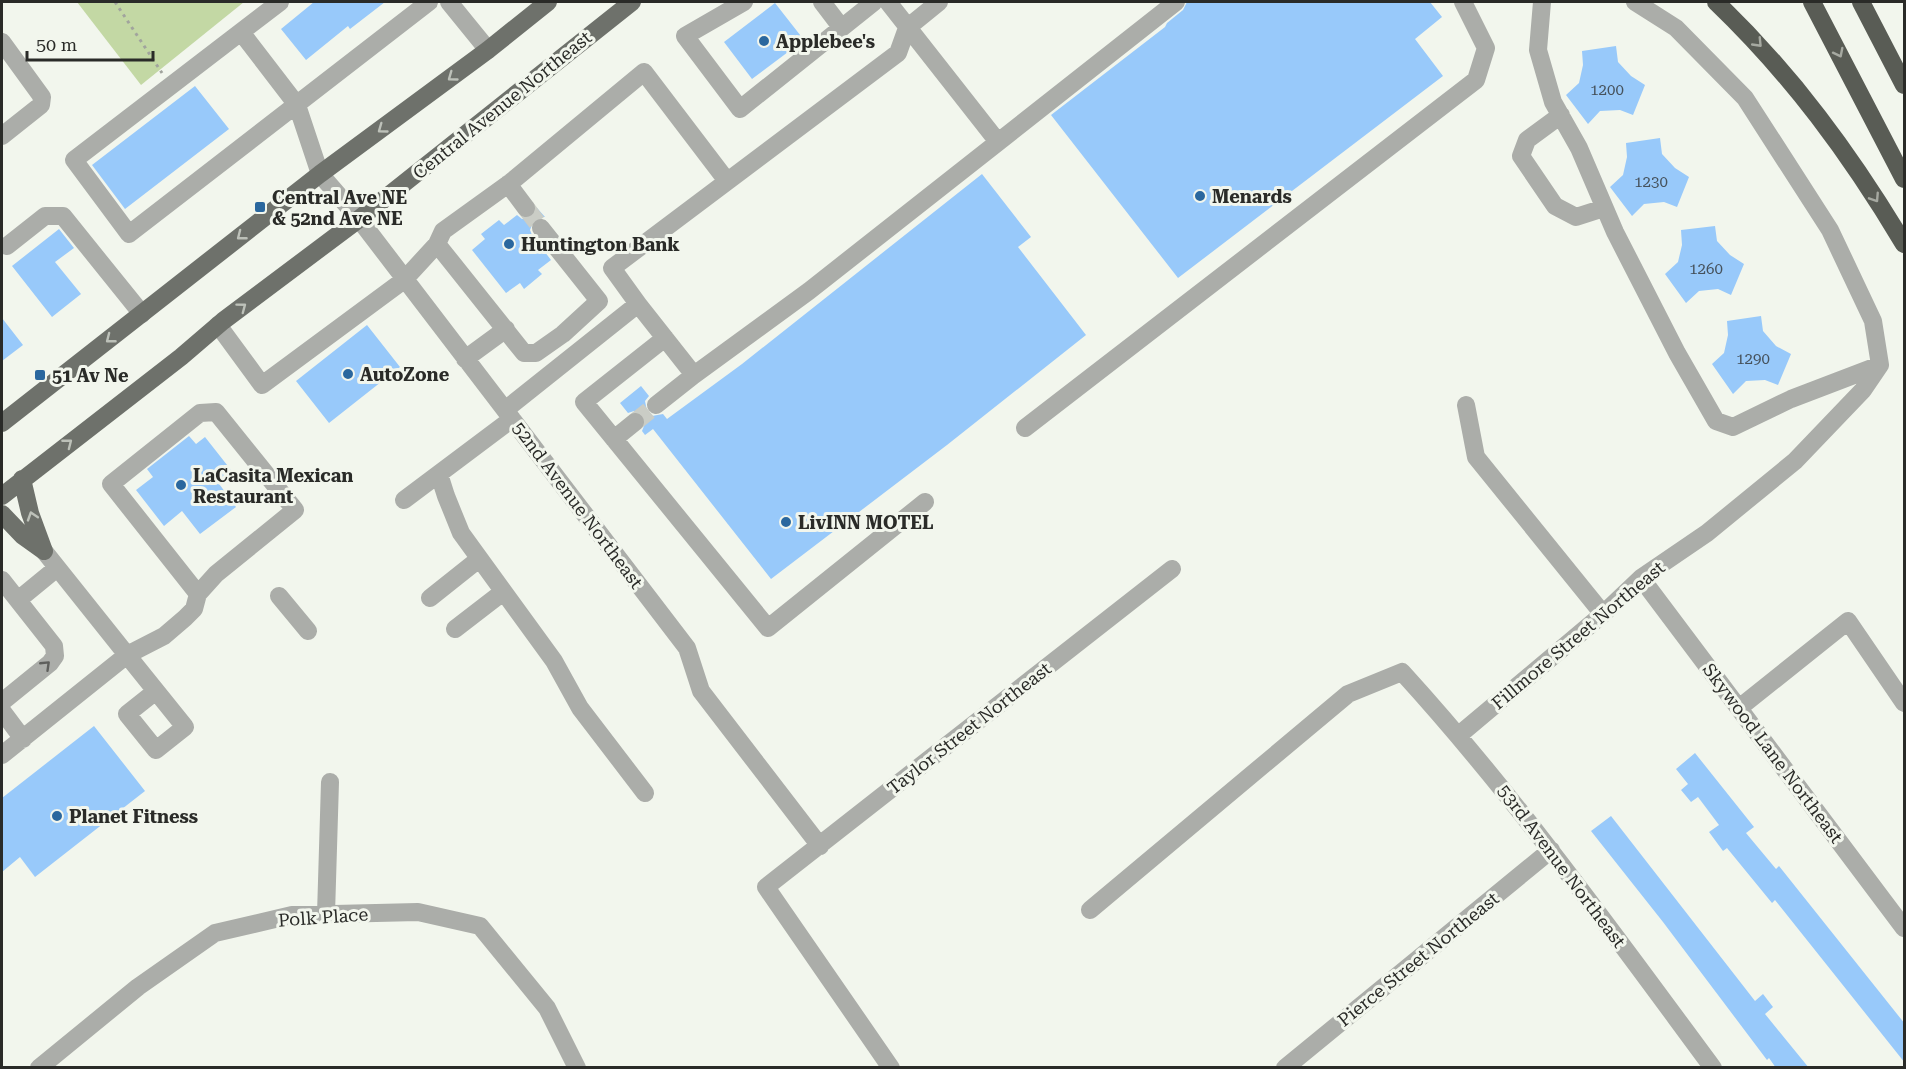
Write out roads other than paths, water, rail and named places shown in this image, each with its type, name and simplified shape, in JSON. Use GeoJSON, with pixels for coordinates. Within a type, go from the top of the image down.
{"type":"FeatureCollection","features":[{"type":"Feature","properties":{"kind":"highway"},"geometry":{"type":"LineString","coordinates":[[1716,2],[1774,61],[1821,119],[1905,244]]}},
{"type":"Feature","properties":{"kind":"highway"},"geometry":{"type":"LineString","coordinates":[[1812,2],[1905,179]]}},
{"type":"Feature","properties":{"kind":"highway"},"geometry":{"type":"LineString","coordinates":[[1860,2],[1905,85]]}},
{"type":"Feature","properties":{"kind":"main road"},"geometry":{"type":"LineString","coordinates":[[3,423],[320,174],[489,50],[548,2]]}},
{"type":"Feature","properties":{"kind":"main road","name":"Central Avenue Northeast"},"geometry":{"type":"LineString","coordinates":[[2,496],[181,357],[218,325],[359,219],[632,2]]}},
{"type":"Feature","properties":{"kind":"main road"},"geometry":{"type":"LineString","coordinates":[[22,479],[30,513],[44,551]]}},
{"type":"Feature","properties":{"kind":"main road"},"geometry":{"type":"LineString","coordinates":[[2,514],[23,536],[44,551]]}},
{"type":"Feature","properties":{"kind":"street"},"geometry":{"type":"LineString","coordinates":[[280,2],[74,160],[129,234],[429,2]]}},
{"type":"Feature","properties":{"kind":"street"},"geometry":{"type":"LineString","coordinates":[[449,2],[489,50]]}},
{"type":"Feature","properties":{"kind":"street"},"geometry":{"type":"LineString","coordinates":[[744,2],[685,36],[740,109],[874,2]]}},
{"type":"Feature","properties":{"kind":"street"},"geometry":{"type":"LineString","coordinates":[[822,2],[842,27]]}},
{"type":"Feature","properties":{"kind":"street"},"geometry":{"type":"LineString","coordinates":[[888,2],[998,142]]}},
{"type":"Feature","properties":{"kind":"street"},"geometry":{"type":"LineString","coordinates":[[694,375],[612,268],[898,53],[907,28],[939,2]]}},
{"type":"Feature","properties":{"kind":"street"},"geometry":{"type":"LineString","coordinates":[[656,405],[809,291],[1176,2]]}},
{"type":"Feature","properties":{"kind":"street"},"geometry":{"type":"LineString","coordinates":[[1025,428],[1476,80],[1486,48],[1463,2]]}},
{"type":"Feature","properties":{"kind":"street"},"geometry":{"type":"LineString","coordinates":[[1542,2],[1538,50],[1553,102],[1579,148],[1615,232],[1677,353],[1716,421],[1733,427],[1791,399],[1880,365],[1873,321],[1830,230],[1745,98],[1676,28],[1635,2]]}},
{"type":"Feature","properties":{"kind":"street"},"geometry":{"type":"LineString","coordinates":[[241,32],[297,105],[320,174]]}},
{"type":"Feature","properties":{"kind":"street"},"geometry":{"type":"LineString","coordinates":[[2,42],[42,97],[40,105],[2,136]]}},
{"type":"Feature","properties":{"kind":"street"},"geometry":{"type":"LineString","coordinates":[[218,325],[262,385],[404,280],[437,244],[443,231],[508,184],[644,72],[728,181]]}},
{"type":"Feature","properties":{"kind":"street"},"geometry":{"type":"LineString","coordinates":[[1561,115],[1527,140],[1521,156],[1555,206],[1576,217],[1605,208]]}},
{"type":"Feature","properties":{"kind":"street","name":"52nd Avenue Northeast"},"geometry":{"type":"LineString","coordinates":[[320,174],[359,219],[687,648],[701,691],[820,846]]}},
{"type":"Feature","properties":{"kind":"street"},"geometry":{"type":"LineString","coordinates":[[508,184],[526,208]]}},
{"type":"Feature","properties":{"kind":"street"},"geometry":{"type":"LineString","coordinates":[[7,246],[45,216],[63,216],[142,314]]}},
{"type":"Feature","properties":{"kind":"street"},"geometry":{"type":"LineString","coordinates":[[437,244],[524,353],[536,353],[563,334],[599,301],[541,228]]}},
{"type":"Feature","properties":{"kind":"street"},"geometry":{"type":"LineString","coordinates":[[404,500],[439,474],[638,304]]}},
{"type":"Feature","properties":{"kind":"street"},"geometry":{"type":"LineString","coordinates":[[465,359],[506,329]]}},
{"type":"Feature","properties":{"kind":"street"},"geometry":{"type":"LineString","coordinates":[[665,338],[585,402],[768,628],[925,502]]}},
{"type":"Feature","properties":{"kind":"street","name":"Fillmore Street Northeast"},"geometry":{"type":"LineString","coordinates":[[1459,735],[1603,615],[1641,578],[1707,533],[1795,461],[1863,390],[1880,365]]}},
{"type":"Feature","properties":{"kind":"street"},"geometry":{"type":"LineString","coordinates":[[1466,405],[1476,457],[1603,615]]}},
{"type":"Feature","properties":{"kind":"street"},"geometry":{"type":"LineString","coordinates":[[2,755],[127,655],[164,636],[194,609],[198,594],[216,574],[295,510],[216,412],[200,413],[111,484],[198,594]]}},
{"type":"Feature","properties":{"kind":"street"},"geometry":{"type":"LineString","coordinates":[[614,439],[635,422]]}},
{"type":"Feature","properties":{"kind":"street"},"geometry":{"type":"LineString","coordinates":[[439,474],[461,533],[554,661],[580,708],[645,793]]}},
{"type":"Feature","properties":{"kind":"street"},"geometry":{"type":"LineString","coordinates":[[44,551],[156,691]]}},
{"type":"Feature","properties":{"kind":"street"},"geometry":{"type":"LineString","coordinates":[[430,598],[479,560]]}},
{"type":"Feature","properties":{"kind":"street"},"geometry":{"type":"LineString","coordinates":[[18,600],[57,568]]}},
{"type":"Feature","properties":{"kind":"street","name":"Taylor Street Northeast"},"geometry":{"type":"LineString","coordinates":[[891,1068],[766,887],[1172,568]]}},
{"type":"Feature","properties":{"kind":"street","name":"Skywood Lane Northeast"},"geometry":{"type":"LineString","coordinates":[[1641,578],[1905,928]]}},
{"type":"Feature","properties":{"kind":"street"},"geometry":{"type":"LineString","coordinates":[[2,580],[54,646],[55,656],[50,663],[2,702]]}},
{"type":"Feature","properties":{"kind":"street"},"geometry":{"type":"LineString","coordinates":[[455,629],[503,592]]}},
{"type":"Feature","properties":{"kind":"street"},"geometry":{"type":"LineString","coordinates":[[279,596],[308,631]]}},
{"type":"Feature","properties":{"kind":"street"},"geometry":{"type":"LineString","coordinates":[[1739,708],[1848,621],[1905,703]]}},
{"type":"Feature","properties":{"kind":"street","name":"53rd Avenue Northeast"},"geometry":{"type":"LineString","coordinates":[[1090,910],[1348,694],[1402,672],[1459,735],[1551,850],[1711,1067]]}},
{"type":"Feature","properties":{"kind":"street"},"geometry":{"type":"LineString","coordinates":[[2,711],[23,739]]}},
{"type":"Feature","properties":{"kind":"street"},"geometry":{"type":"LineString","coordinates":[[326,914],[330,782]]}},
{"type":"Feature","properties":{"kind":"street","name":"Pierce Street Northeast"},"geometry":{"type":"LineString","coordinates":[[1285,1068],[1551,850]]}},
{"type":"Feature","properties":{"kind":"street","name":"Polk Place"},"geometry":{"type":"LineString","coordinates":[[39,1068],[138,987],[215,933],[292,915],[418,912],[480,926],[547,1008],[577,1068]]}},
{"type":"Feature","properties":{"kind":"tunnel"},"geometry":{"type":"LineString","coordinates":[[526,208],[541,228]]}},
{"type":"Feature","properties":{"kind":"tunnel"},"geometry":{"type":"LineString","coordinates":[[635,422],[656,405]]}},
{"type":"Feature","properties":{"kind":"place","name":"Applebee's"},"geometry":{"type":"Point","coordinates":[764,41]}},
{"type":"Feature","properties":{"kind":"place","name":"Menards"},"geometry":{"type":"Point","coordinates":[1200,196]}},
{"type":"Feature","properties":{"kind":"place","name":"Central Ave NE & 52nd Ave NE"},"geometry":{"type":"Point","coordinates":[260,207]}},
{"type":"Feature","properties":{"kind":"place","name":"Huntington Bank"},"geometry":{"type":"Point","coordinates":[509,244]}},
{"type":"Feature","properties":{"kind":"place","name":"AutoZone"},"geometry":{"type":"Point","coordinates":[348,374]}},
{"type":"Feature","properties":{"kind":"place","name":"51 Av Ne"},"geometry":{"type":"Point","coordinates":[40,375]}},
{"type":"Feature","properties":{"kind":"place","name":"LaCasita Mexican Restaurant"},"geometry":{"type":"Point","coordinates":[181,485]}},
{"type":"Feature","properties":{"kind":"place","name":"LivINN MOTEL"},"geometry":{"type":"Point","coordinates":[786,522]}},
{"type":"Feature","properties":{"kind":"place","name":"Planet Fitness"},"geometry":{"type":"Point","coordinates":[57,816]}}]}
